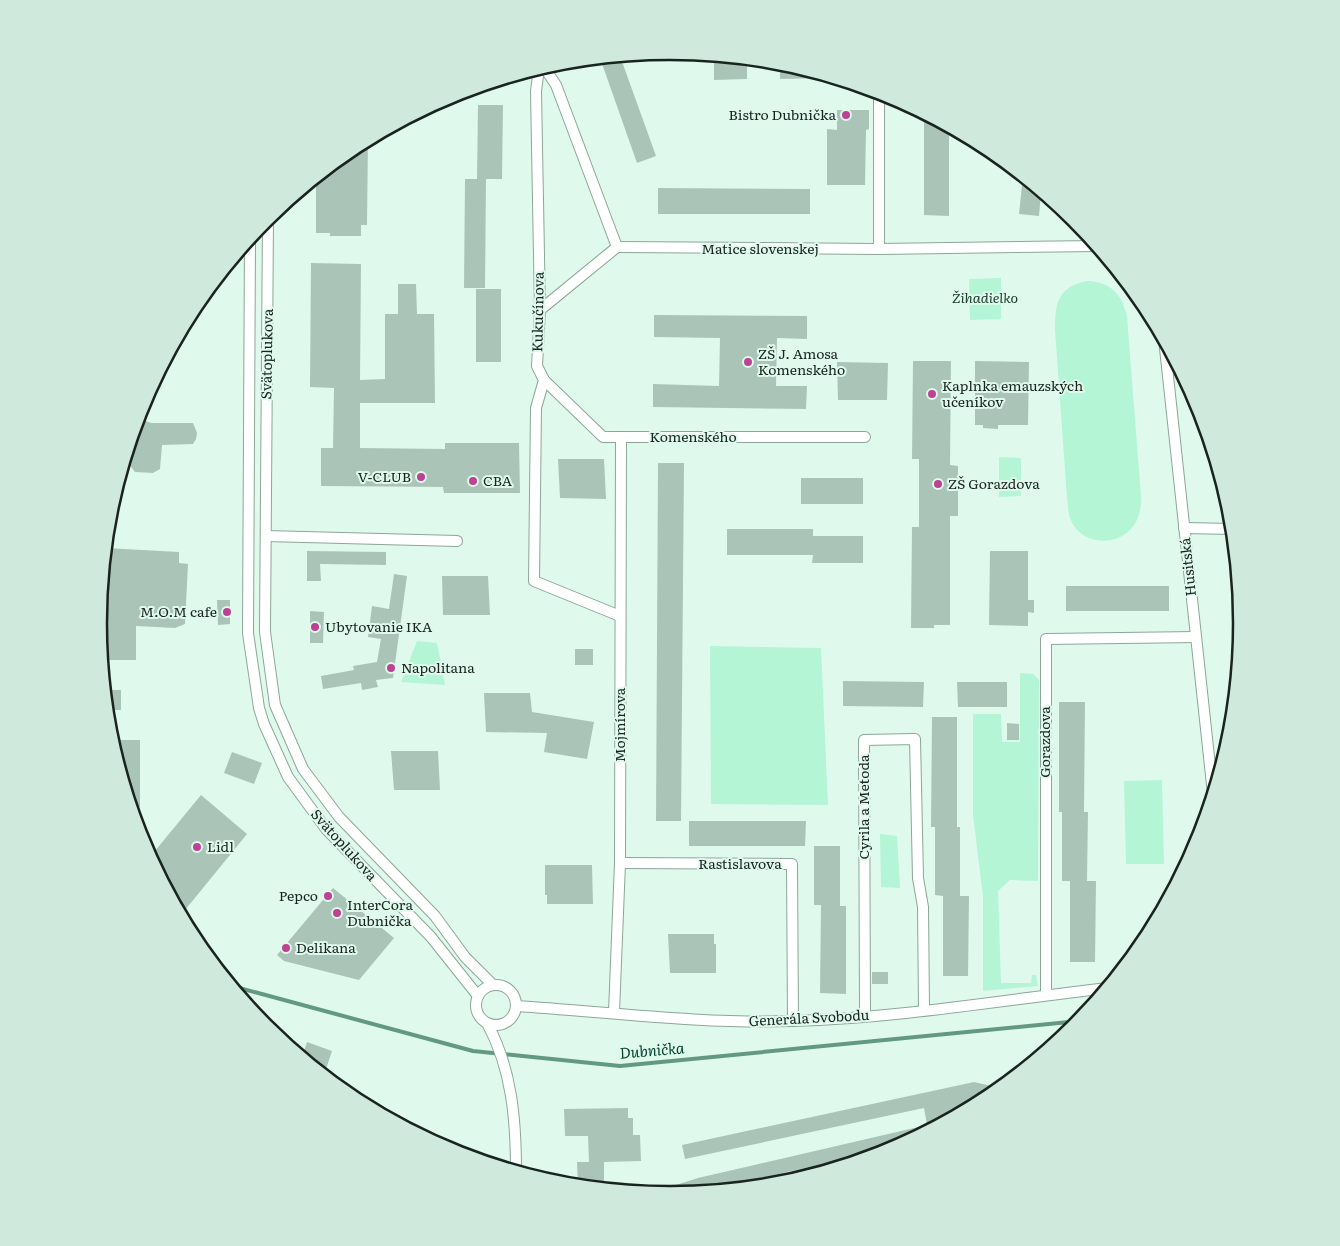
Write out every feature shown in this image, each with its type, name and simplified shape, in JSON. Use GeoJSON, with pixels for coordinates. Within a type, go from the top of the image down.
{"type":"FeatureCollection","features":[{"type":"Feature","properties":{"kind":"street"},"geometry":{"type":"LineString","coordinates":[[540,310],[617,247],[556,85],[548,74]]}},
{"type":"Feature","properties":{"kind":"street","name":"Kukučínova"},"geometry":{"type":"LineString","coordinates":[[538,76],[536,91],[540,310],[537,366],[544,380]]}},
{"type":"Feature","properties":{"kind":"street"},"geometry":{"type":"LineString","coordinates":[[879,101],[880,250]]}},
{"type":"Feature","properties":{"kind":"street","name":"Svätoplukova"},"geometry":{"type":"LineString","coordinates":[[268,229],[265,632],[275,706],[303,769],[339,817],[435,916],[465,956],[493,985]]}},
{"type":"Feature","properties":{"kind":"street","name":"Matice slovenskej"},"geometry":{"type":"LineString","coordinates":[[617,247],[880,250],[1088,246]]}},
{"type":"Feature","properties":{"kind":"street","name":"Svätoplukova"},"geometry":{"type":"LineString","coordinates":[[250,249],[248,633],[259,708],[264,724],[288,777],[326,830],[431,937],[478,996]]}},
{"type":"Feature","properties":{"kind":"street","name":"Husitská"},"geometry":{"type":"LineString","coordinates":[[1166,357],[1211,778]]}},
{"type":"Feature","properties":{"kind":"street"},"geometry":{"type":"LineString","coordinates":[[544,380],[536,408],[534,581],[620,616]]}},
{"type":"Feature","properties":{"kind":"street","name":"Komenského"},"geometry":{"type":"LineString","coordinates":[[544,380],[603,437],[865,437]]}},
{"type":"Feature","properties":{"kind":"street","name":"Mojmírova"},"geometry":{"type":"LineString","coordinates":[[614,1012],[620,863],[622,437]]}},
{"type":"Feature","properties":{"kind":"street"},"geometry":{"type":"LineString","coordinates":[[248,490],[266,490]]}},
{"type":"Feature","properties":{"kind":"street"},"geometry":{"type":"LineString","coordinates":[[1184,528],[1225,529]]}},
{"type":"Feature","properties":{"kind":"street"},"geometry":{"type":"LineString","coordinates":[[266,536],[458,541]]}},
{"type":"Feature","properties":{"kind":"street","name":"Gorazdova"},"geometry":{"type":"LineString","coordinates":[[1046,995],[1046,639],[1196,637]]}},
{"type":"Feature","properties":{"kind":"street","name":"Cyrila a Metoda"},"geometry":{"type":"LineString","coordinates":[[865,1016],[864,740],[915,739],[918,878],[923,907],[924,1009]]}},
{"type":"Feature","properties":{"kind":"street","name":"Rastislavova"},"geometry":{"type":"LineString","coordinates":[[620,863],[792,864],[793,1021]]}},
{"type":"Feature","properties":{"kind":"street"},"geometry":{"type":"LineString","coordinates":[[500,1047],[504,1024],[513,1016],[517,1006],[514,995],[506,987],[493,985],[484,989],[478,996],[478,1014],[487,1023],[500,1047],[511,1091],[516,1128],[516,1164]]}},
{"type":"Feature","properties":{"kind":"street","name":"Generála Svobodu"},"geometry":{"type":"LineString","coordinates":[[517,1006],[722,1020],[793,1021],[865,1016],[1097,989]]}},
{"type":"Feature","properties":{"kind":"street"},"geometry":{"type":"LineString","coordinates":[[487,1023],[504,1024]]}},
{"type":"Feature","properties":{"kind":"green space","name":"Žihadielko"},"geometry":{"type":"Polygon","coordinates":[[[1001,278],[1001,319],[970,320],[969,279],[1001,278]]]}},
{"type":"Feature","properties":{"kind":"green space"},"geometry":{"type":"Polygon","coordinates":[[[1088,281],[1103,284],[1114,291],[1119,296],[1127,316],[1141,496],[1139,514],[1133,527],[1123,535],[1111,540],[1087,537],[1077,529],[1068,511],[1055,330],[1056,312],[1060,297],[1064,292],[1078,283],[1088,281]]]}},
{"type":"Feature","properties":{"kind":"green space"},"geometry":{"type":"Polygon","coordinates":[[[999,457],[1021,458],[1021,496],[999,497],[999,457]]]}},
{"type":"Feature","properties":{"kind":"green space"},"geometry":{"type":"Polygon","coordinates":[[[417,641],[437,643],[445,685],[401,682],[417,641]]]}},
{"type":"Feature","properties":{"kind":"green space"},"geometry":{"type":"Polygon","coordinates":[[[710,646],[821,648],[828,805],[711,804],[710,646]]]}},
{"type":"Feature","properties":{"kind":"green space"},"geometry":{"type":"Polygon","coordinates":[[[1020,673],[1033,674],[1039,680],[1038,881],[1010,880],[998,891],[1001,983],[1031,983],[1032,975],[1036,975],[1038,986],[983,991],[983,897],[973,815],[973,714],[1001,714],[1002,742],[1020,742],[1020,673]]]}},
{"type":"Feature","properties":{"kind":"green space"},"geometry":{"type":"Polygon","coordinates":[[[1162,780],[1164,864],[1126,864],[1124,781],[1162,780]]]}},
{"type":"Feature","properties":{"kind":"green space"},"geometry":{"type":"Polygon","coordinates":[[[880,834],[897,836],[900,888],[881,887],[880,834]]]}},
{"type":"Feature","properties":{"kind":"building"},"geometry":{"type":"Polygon","coordinates":[[[622,62],[656,156],[637,163],[602,64],[622,62]]]}},
{"type":"Feature","properties":{"kind":"building"},"geometry":{"type":"Polygon","coordinates":[[[714,62],[747,66],[747,79],[714,80],[714,62]]]}},
{"type":"Feature","properties":{"kind":"building"},"geometry":{"type":"Polygon","coordinates":[[[780,71],[813,78],[780,79],[780,71]]]}},
{"type":"Feature","properties":{"kind":"building"},"geometry":{"type":"Polygon","coordinates":[[[478,105],[503,105],[502,179],[486,179],[485,288],[464,288],[465,179],[477,179],[478,105]]]}},
{"type":"Feature","properties":{"kind":"building"},"geometry":{"type":"Polygon","coordinates":[[[837,110],[869,110],[869,129],[866,130],[865,185],[827,185],[827,129],[837,130],[837,110]]]}},
{"type":"Feature","properties":{"kind":"building"},"geometry":{"type":"Polygon","coordinates":[[[924,121],[949,133],[949,216],[924,215],[924,121]]]}},
{"type":"Feature","properties":{"kind":"building"},"geometry":{"type":"Polygon","coordinates":[[[368,148],[367,225],[361,225],[361,236],[330,236],[330,233],[316,233],[316,185],[368,148]]]}},
{"type":"Feature","properties":{"kind":"building"},"geometry":{"type":"Polygon","coordinates":[[[1022,184],[1040,199],[1039,216],[1019,214],[1022,184]]]}},
{"type":"Feature","properties":{"kind":"building"},"geometry":{"type":"Polygon","coordinates":[[[658,188],[810,189],[810,214],[658,214],[658,188]]]}},
{"type":"Feature","properties":{"kind":"building"},"geometry":{"type":"Polygon","coordinates":[[[311,263],[361,264],[360,380],[385,379],[385,314],[398,314],[398,284],[416,284],[417,314],[434,314],[435,403],[360,403],[360,448],[445,449],[445,443],[519,443],[520,493],[444,493],[443,487],[321,486],[321,448],[333,448],[334,388],[310,387],[311,263]]]}},
{"type":"Feature","properties":{"kind":"building"},"geometry":{"type":"Polygon","coordinates":[[[476,289],[501,289],[501,362],[476,362],[476,289]]]}},
{"type":"Feature","properties":{"kind":"building","name":"ZŠ J. Amosa Komenského"},"geometry":{"type":"Polygon","coordinates":[[[654,315],[807,316],[807,339],[777,338],[776,386],[807,386],[806,409],[653,407],[653,384],[719,386],[720,338],[654,337],[654,315]]]}},
{"type":"Feature","properties":{"kind":"building"},"geometry":{"type":"Polygon","coordinates":[[[913,361],[951,361],[950,465],[958,466],[958,516],[950,516],[950,625],[934,625],[934,628],[911,628],[912,527],[919,527],[919,459],[912,459],[913,361]]]}},
{"type":"Feature","properties":{"kind":"building"},"geometry":{"type":"Polygon","coordinates":[[[975,361],[1029,362],[1028,425],[998,425],[998,429],[983,428],[983,425],[975,425],[975,361]]]}},
{"type":"Feature","properties":{"kind":"building"},"geometry":{"type":"Polygon","coordinates":[[[837,362],[888,363],[887,400],[838,400],[837,362]]]}},
{"type":"Feature","properties":{"kind":"building"},"geometry":{"type":"Polygon","coordinates":[[[145,421],[151,423],[193,423],[197,433],[193,444],[162,445],[160,469],[153,473],[135,472],[130,465],[145,421]]]}},
{"type":"Feature","properties":{"kind":"building"},"geometry":{"type":"Polygon","coordinates":[[[558,459],[604,459],[606,499],[560,498],[558,459]]]}},
{"type":"Feature","properties":{"kind":"building"},"geometry":{"type":"Polygon","coordinates":[[[658,463],[684,463],[681,821],[656,821],[658,463]]]}},
{"type":"Feature","properties":{"kind":"building"},"geometry":{"type":"Polygon","coordinates":[[[801,478],[863,478],[863,504],[801,504],[801,478]]]}},
{"type":"Feature","properties":{"kind":"building"},"geometry":{"type":"Polygon","coordinates":[[[727,529],[813,529],[813,536],[863,536],[863,563],[812,563],[813,555],[727,555],[727,529]]]}},
{"type":"Feature","properties":{"kind":"building"},"geometry":{"type":"Polygon","coordinates":[[[112,548],[179,552],[179,563],[188,564],[185,624],[175,628],[136,626],[136,660],[108,660],[108,586],[112,548]]]}},
{"type":"Feature","properties":{"kind":"building"},"geometry":{"type":"Polygon","coordinates":[[[307,551],[386,552],[386,565],[320,564],[321,581],[307,581],[307,551]]]}},
{"type":"Feature","properties":{"kind":"building"},"geometry":{"type":"Polygon","coordinates":[[[990,551],[1028,551],[1028,600],[1034,600],[1034,613],[1028,612],[1028,626],[989,625],[990,551]]]}},
{"type":"Feature","properties":{"kind":"building"},"geometry":{"type":"Polygon","coordinates":[[[394,574],[407,576],[393,678],[376,680],[378,687],[362,690],[361,683],[323,689],[321,676],[354,670],[353,666],[377,662],[381,639],[368,637],[372,606],[389,609],[394,574]]]}},
{"type":"Feature","properties":{"kind":"building"},"geometry":{"type":"Polygon","coordinates":[[[442,576],[488,576],[490,615],[443,615],[442,576]]]}},
{"type":"Feature","properties":{"kind":"building"},"geometry":{"type":"Polygon","coordinates":[[[1066,586],[1169,586],[1169,611],[1066,611],[1066,586]]]}},
{"type":"Feature","properties":{"kind":"building"},"geometry":{"type":"Polygon","coordinates":[[[217,600],[230,600],[230,624],[218,625],[217,600]]]}},
{"type":"Feature","properties":{"kind":"building","name":"Ubytovanie IKA"},"geometry":{"type":"Polygon","coordinates":[[[310,611],[324,612],[323,643],[310,643],[310,611]]]}},
{"type":"Feature","properties":{"kind":"building"},"geometry":{"type":"Polygon","coordinates":[[[575,649],[593,649],[593,665],[575,665],[575,649]]]}},
{"type":"Feature","properties":{"kind":"building"},"geometry":{"type":"Polygon","coordinates":[[[843,681],[924,682],[923,707],[843,706],[843,681]]]}},
{"type":"Feature","properties":{"kind":"building"},"geometry":{"type":"Polygon","coordinates":[[[957,682],[1007,682],[1007,707],[958,707],[957,682]]]}},
{"type":"Feature","properties":{"kind":"building"},"geometry":{"type":"Polygon","coordinates":[[[111,690],[121,690],[121,710],[114,710],[111,690]]]}},
{"type":"Feature","properties":{"kind":"building"},"geometry":{"type":"Polygon","coordinates":[[[484,693],[530,693],[532,712],[594,722],[587,759],[544,752],[547,733],[486,732],[484,693]]]}},
{"type":"Feature","properties":{"kind":"building"},"geometry":{"type":"Polygon","coordinates":[[[1059,702],[1085,702],[1084,812],[1088,812],[1087,881],[1096,881],[1095,962],[1070,962],[1070,881],[1062,881],[1062,812],[1059,812],[1059,702]]]}},
{"type":"Feature","properties":{"kind":"building"},"geometry":{"type":"Polygon","coordinates":[[[932,717],[957,717],[957,827],[960,827],[960,896],[969,896],[968,976],[943,976],[943,896],[935,895],[935,827],[931,827],[932,717]]]}},
{"type":"Feature","properties":{"kind":"building"},"geometry":{"type":"Polygon","coordinates":[[[1007,723],[1019,724],[1019,740],[1007,740],[1007,723]]]}},
{"type":"Feature","properties":{"kind":"building"},"geometry":{"type":"Polygon","coordinates":[[[120,740],[140,740],[140,807],[137,804],[126,769],[120,740]]]}},
{"type":"Feature","properties":{"kind":"building"},"geometry":{"type":"Polygon","coordinates":[[[391,751],[438,751],[440,790],[394,790],[391,751]]]}},
{"type":"Feature","properties":{"kind":"building"},"geometry":{"type":"Polygon","coordinates":[[[232,752],[262,763],[254,784],[224,773],[232,752]]]}},
{"type":"Feature","properties":{"kind":"building","name":"Lidl"},"geometry":{"type":"Polygon","coordinates":[[[201,795],[247,834],[185,910],[155,850],[201,795]]]}},
{"type":"Feature","properties":{"kind":"building"},"geometry":{"type":"Polygon","coordinates":[[[689,821],[806,821],[805,846],[689,846],[689,821]]]}},
{"type":"Feature","properties":{"kind":"building"},"geometry":{"type":"Polygon","coordinates":[[[814,846],[840,846],[840,906],[846,906],[846,994],[820,993],[821,905],[814,905],[814,846]]]}},
{"type":"Feature","properties":{"kind":"building"},"geometry":{"type":"Polygon","coordinates":[[[545,865],[592,865],[593,904],[547,904],[547,895],[545,895],[545,865]]]}},
{"type":"Feature","properties":{"kind":"building","name":"InterCora Dubnička"},"geometry":{"type":"Polygon","coordinates":[[[333,888],[394,938],[359,980],[284,961],[277,955],[333,888]]]}},
{"type":"Feature","properties":{"kind":"building"},"geometry":{"type":"Polygon","coordinates":[[[668,934],[714,934],[716,973],[670,973],[668,934]]]}},
{"type":"Feature","properties":{"kind":"building"},"geometry":{"type":"Polygon","coordinates":[[[872,972],[888,972],[888,984],[872,984],[872,972]]]}},
{"type":"Feature","properties":{"kind":"building"},"geometry":{"type":"Polygon","coordinates":[[[307,1042],[332,1051],[326,1069],[304,1050],[307,1042]]]}},
{"type":"Feature","properties":{"kind":"building"},"geometry":{"type":"Polygon","coordinates":[[[974,1082],[990,1086],[927,1124],[924,1108],[685,1159],[682,1145],[974,1082]]]}},
{"type":"Feature","properties":{"kind":"building"},"geometry":{"type":"Polygon","coordinates":[[[628,1108],[628,1118],[633,1118],[633,1135],[640,1135],[641,1161],[604,1162],[604,1182],[578,1178],[577,1162],[589,1162],[588,1136],[565,1136],[564,1109],[628,1108]]]}},
{"type":"Feature","properties":{"kind":"building"},"geometry":{"type":"Polygon","coordinates":[[[923,1126],[885,1143],[833,1162],[743,1181],[673,1186],[698,1178],[923,1126]]]}},
{"type":"Feature","properties":{"kind":"waterway","name":"Dubnička"},"geometry":{"type":"LineString","coordinates":[[243,989],[473,1051],[620,1066],[1067,1022]]}},
{"type":"Feature","properties":{"kind":"place","name":"Bistro Dubnička"},"geometry":{"type":"Point","coordinates":[846,115]}},
{"type":"Feature","properties":{"kind":"place","name":"ZŠ J. Amosa Komenského"},"geometry":{"type":"Point","coordinates":[748,362]}},
{"type":"Feature","properties":{"kind":"place","name":"Kaplnka emauzských učeníkov"},"geometry":{"type":"Point","coordinates":[932,394]}},
{"type":"Feature","properties":{"kind":"place","name":"V-CLUB"},"geometry":{"type":"Point","coordinates":[421,477]}},
{"type":"Feature","properties":{"kind":"place","name":"CBA"},"geometry":{"type":"Point","coordinates":[473,481]}},
{"type":"Feature","properties":{"kind":"place","name":"ZŠ Gorazdova"},"geometry":{"type":"Point","coordinates":[938,484]}},
{"type":"Feature","properties":{"kind":"place","name":"M.O.M cafe"},"geometry":{"type":"Point","coordinates":[227,612]}},
{"type":"Feature","properties":{"kind":"place","name":"Ubytovanie IKA"},"geometry":{"type":"Point","coordinates":[315,627]}},
{"type":"Feature","properties":{"kind":"place","name":"Napolitana"},"geometry":{"type":"Point","coordinates":[391,668]}},
{"type":"Feature","properties":{"kind":"place","name":"Lidl"},"geometry":{"type":"Point","coordinates":[197,847]}},
{"type":"Feature","properties":{"kind":"place","name":"Pepco"},"geometry":{"type":"Point","coordinates":[328,896]}},
{"type":"Feature","properties":{"kind":"place","name":"InterCora Dubnička"},"geometry":{"type":"Point","coordinates":[337,913]}},
{"type":"Feature","properties":{"kind":"place","name":"Delikana"},"geometry":{"type":"Point","coordinates":[286,948]}}]}
